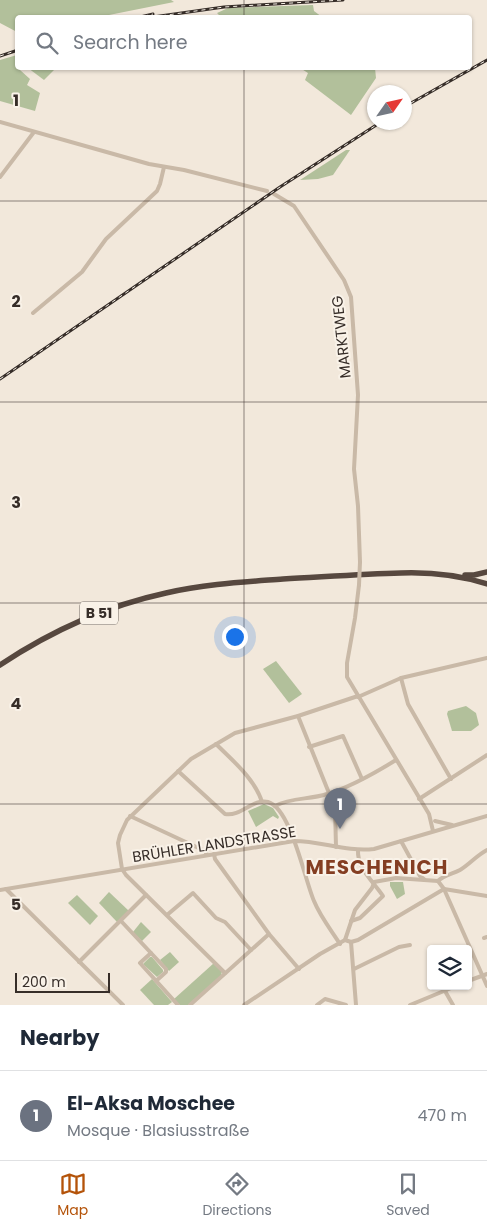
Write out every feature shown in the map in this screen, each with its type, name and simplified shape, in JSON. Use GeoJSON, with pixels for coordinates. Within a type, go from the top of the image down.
{"type":"FeatureCollection","features":[{"type":"Feature","properties":{"kind":"highway"},"geometry":{"type":"LineString","coordinates":[[452,576],[474,575],[487,572]]}},
{"type":"Feature","properties":{"kind":"highway","name":"B 51"},"geometry":{"type":"LineString","coordinates":[[0,666],[44,638],[99,613],[149,597],[194,587],[386,573],[425,573],[466,578],[487,584]]}},
{"type":"Feature","properties":{"kind":"street"},"geometry":{"type":"LineString","coordinates":[[0,122],[164,167],[184,170],[267,191]]}},
{"type":"Feature","properties":{"kind":"street"},"geometry":{"type":"LineString","coordinates":[[0,176],[34,132]]}},
{"type":"Feature","properties":{"kind":"street"},"geometry":{"type":"LineString","coordinates":[[33,313],[82,272],[106,239],[157,191],[164,167]]}},
{"type":"Feature","properties":{"kind":"street","name":"MARKTWEG"},"geometry":{"type":"LineString","coordinates":[[274,194],[294,206],[344,280],[351,297],[358,394],[354,469],[358,506],[360,562],[348,677],[429,814]]}},
{"type":"Feature","properties":{"kind":"street"},"geometry":{"type":"LineString","coordinates":[[225,973],[122,869],[118,839],[130,816],[196,755],[235,733],[298,716],[358,696],[401,678],[487,658]]}},
{"type":"Feature","properties":{"kind":"street"},"geometry":{"type":"LineString","coordinates":[[401,678],[408,704],[451,779]]}},
{"type":"Feature","properties":{"kind":"street"},"geometry":{"type":"LineString","coordinates":[[298,716],[335,808],[336,847]]}},
{"type":"Feature","properties":{"kind":"street"},"geometry":{"type":"LineString","coordinates":[[309,747],[343,736],[362,780]]}},
{"type":"Feature","properties":{"kind":"street"},"geometry":{"type":"LineString","coordinates":[[216,744],[246,775],[262,802]]}},
{"type":"Feature","properties":{"kind":"street"},"geometry":{"type":"LineString","coordinates":[[419,799],[487,755]]}},
{"type":"Feature","properties":{"kind":"street"},"geometry":{"type":"LineString","coordinates":[[275,806],[287,800],[329,794],[362,780],[396,760]]}},
{"type":"Feature","properties":{"kind":"street"},"geometry":{"type":"LineString","coordinates":[[178,771],[225,814],[234,814],[262,802],[268,802],[275,806],[284,819],[294,841],[315,904],[340,944]]}},
{"type":"Feature","properties":{"kind":"street"},"geometry":{"type":"LineString","coordinates":[[429,814],[435,820],[440,830]]}},
{"type":"Feature","properties":{"kind":"street"},"geometry":{"type":"LineString","coordinates":[[429,814],[434,831]]}},
{"type":"Feature","properties":{"kind":"street"},"geometry":{"type":"LineString","coordinates":[[130,816],[204,851],[207,855]]}},
{"type":"Feature","properties":{"kind":"street","name":"BRÜHLER LANDSTRASSE"},"geometry":{"type":"LineString","coordinates":[[0,890],[294,841],[314,842],[358,850],[374,849],[487,816]]}},
{"type":"Feature","properties":{"kind":"street"},"geometry":{"type":"LineString","coordinates":[[435,820],[457,825]]}},
{"type":"Feature","properties":{"kind":"street"},"geometry":{"type":"LineString","coordinates":[[401,841],[418,873],[424,880]]}},
{"type":"Feature","properties":{"kind":"street"},"geometry":{"type":"LineString","coordinates":[[351,921],[360,918],[384,896],[374,882],[370,880],[361,865],[358,850]]}},
{"type":"Feature","properties":{"kind":"street"},"geometry":{"type":"LineString","coordinates":[[374,882],[396,878],[438,881],[461,870],[487,850]]}},
{"type":"Feature","properties":{"kind":"street"},"geometry":{"type":"LineString","coordinates":[[214,854],[269,934],[298,969]]}},
{"type":"Feature","properties":{"kind":"street"},"geometry":{"type":"LineString","coordinates":[[413,880],[417,877],[418,873]]}},
{"type":"Feature","properties":{"kind":"street"},"geometry":{"type":"LineString","coordinates":[[438,881],[452,906],[487,986]]}},
{"type":"Feature","properties":{"kind":"street"},"geometry":{"type":"LineString","coordinates":[[244,1005],[320,954],[345,940],[356,910],[372,888],[374,882]]}},
{"type":"Feature","properties":{"kind":"street"},"geometry":{"type":"LineString","coordinates":[[6,889],[123,1005]]}},
{"type":"Feature","properties":{"kind":"street"},"geometry":{"type":"LineString","coordinates":[[345,940],[351,942],[358,940],[444,889],[487,896]]}},
{"type":"Feature","properties":{"kind":"street"},"geometry":{"type":"LineString","coordinates":[[167,915],[193,893],[216,918],[225,922],[251,950]]}},
{"type":"Feature","properties":{"kind":"street"},"geometry":{"type":"LineString","coordinates":[[79,962],[146,895]]}},
{"type":"Feature","properties":{"kind":"street"},"geometry":{"type":"LineString","coordinates":[[120,921],[166,971],[156,981]]}},
{"type":"Feature","properties":{"kind":"street"},"geometry":{"type":"LineString","coordinates":[[190,1005],[269,934]]}},
{"type":"Feature","properties":{"kind":"street"},"geometry":{"type":"LineString","coordinates":[[351,942],[356,1005]]}},
{"type":"Feature","properties":{"kind":"street"},"geometry":{"type":"LineString","coordinates":[[354,969],[398,947],[410,944]]}},
{"type":"Feature","properties":{"kind":"street"},"geometry":{"type":"LineString","coordinates":[[151,953],[140,963],[178,1005]]}},
{"type":"Feature","properties":{"kind":"street"},"geometry":{"type":"LineString","coordinates":[[472,980],[487,974]]}},
{"type":"Feature","properties":{"kind":"street"},"geometry":{"type":"LineString","coordinates":[[410,1005],[445,991],[454,1005]]}},
{"type":"Feature","properties":{"kind":"street"},"geometry":{"type":"LineString","coordinates":[[317,1005],[325,1000],[346,1005]]}},
{"type":"Feature","properties":{"kind":"green space"},"geometry":{"type":"Polygon","coordinates":[[[0,0],[171,0],[174,2],[109,15],[15,15],[15,31],[0,23],[0,0]]]}},
{"type":"Feature","properties":{"kind":"green space"},"geometry":{"type":"Polygon","coordinates":[[[313,5],[314,11],[319,15],[219,15],[217,13],[228,8],[313,5]]]}},
{"type":"Feature","properties":{"kind":"green space"},"geometry":{"type":"Polygon","coordinates":[[[15,56],[15,70],[20,70],[30,79],[27,85],[40,93],[35,111],[0,101],[0,60],[15,56]]]}},
{"type":"Feature","properties":{"kind":"green space"},"geometry":{"type":"Polygon","coordinates":[[[31,70],[54,70],[44,80],[31,70]]]}},
{"type":"Feature","properties":{"kind":"green space"},"geometry":{"type":"Polygon","coordinates":[[[303,70],[375,70],[376,78],[371,85],[367,85],[367,91],[351,115],[305,80],[308,73],[303,70]]]}},
{"type":"Feature","properties":{"kind":"green space"},"geometry":{"type":"Polygon","coordinates":[[[346,150],[350,150],[333,175],[318,179],[300,180],[346,150]]]}},
{"type":"Feature","properties":{"kind":"green space"},"geometry":{"type":"Polygon","coordinates":[[[276,661],[302,694],[289,703],[263,669],[276,661]]]}},
{"type":"Feature","properties":{"kind":"green space"},"geometry":{"type":"Polygon","coordinates":[[[466,706],[476,713],[479,725],[471,731],[452,731],[447,714],[448,711],[466,706]]]}},
{"type":"Feature","properties":{"kind":"green space"},"geometry":{"type":"Polygon","coordinates":[[[264,804],[273,808],[279,817],[278,819],[273,816],[256,827],[248,811],[264,804]]]}},
{"type":"Feature","properties":{"kind":"green space"},"geometry":{"type":"Polygon","coordinates":[[[390,882],[403,882],[405,894],[397,899],[390,886],[390,882]]]}},
{"type":"Feature","properties":{"kind":"green space"},"geometry":{"type":"Polygon","coordinates":[[[109,892],[129,911],[117,922],[99,903],[109,892]]]}},
{"type":"Feature","properties":{"kind":"green space"},"geometry":{"type":"Polygon","coordinates":[[[77,895],[98,916],[90,925],[68,903],[77,895]]]}},
{"type":"Feature","properties":{"kind":"green space"},"geometry":{"type":"Polygon","coordinates":[[[141,922],[151,932],[142,941],[133,932],[141,922]]]}},
{"type":"Feature","properties":{"kind":"green space"},"geometry":{"type":"Polygon","coordinates":[[[170,952],[179,962],[169,971],[160,960],[170,952]]]}},
{"type":"Feature","properties":{"kind":"green space"},"geometry":{"type":"Polygon","coordinates":[[[150,957],[163,970],[157,977],[143,964],[150,957]]]}},
{"type":"Feature","properties":{"kind":"green space"},"geometry":{"type":"Polygon","coordinates":[[[214,963],[222,971],[221,976],[188,1005],[180,1005],[174,999],[214,963]]]}},
{"type":"Feature","properties":{"kind":"green space"},"geometry":{"type":"Polygon","coordinates":[[[152,979],[172,1002],[168,1005],[154,1005],[140,990],[152,979]]]}},
{"type":"Feature","properties":{"kind":"railway"},"geometry":{"type":"LineString","coordinates":[[167,15],[224,7],[343,0]]}},
{"type":"Feature","properties":{"kind":"railway"},"geometry":{"type":"LineString","coordinates":[[149,15],[153,14]]}},
{"type":"Feature","properties":{"kind":"railway"},"geometry":{"type":"LineString","coordinates":[[0,56],[15,51]]}},
{"type":"Feature","properties":{"kind":"railway"},"geometry":{"type":"LineString","coordinates":[[472,68],[487,60]]}},
{"type":"Feature","properties":{"kind":"railway"},"geometry":{"type":"LineString","coordinates":[[412,102],[469,70]]}},
{"type":"Feature","properties":{"kind":"railway"},"geometry":{"type":"LineString","coordinates":[[0,379],[280,187],[369,130]]}},
{"type":"Feature","properties":{"kind":"place","name":"El-Aksa Moschee"},"geometry":{"type":"Point","coordinates":[340,829]}},
{"type":"Feature","properties":{"kind":"district","name":"MESCHENICH"},"geometry":{"type":"Point","coordinates":[377,867]}}]}
